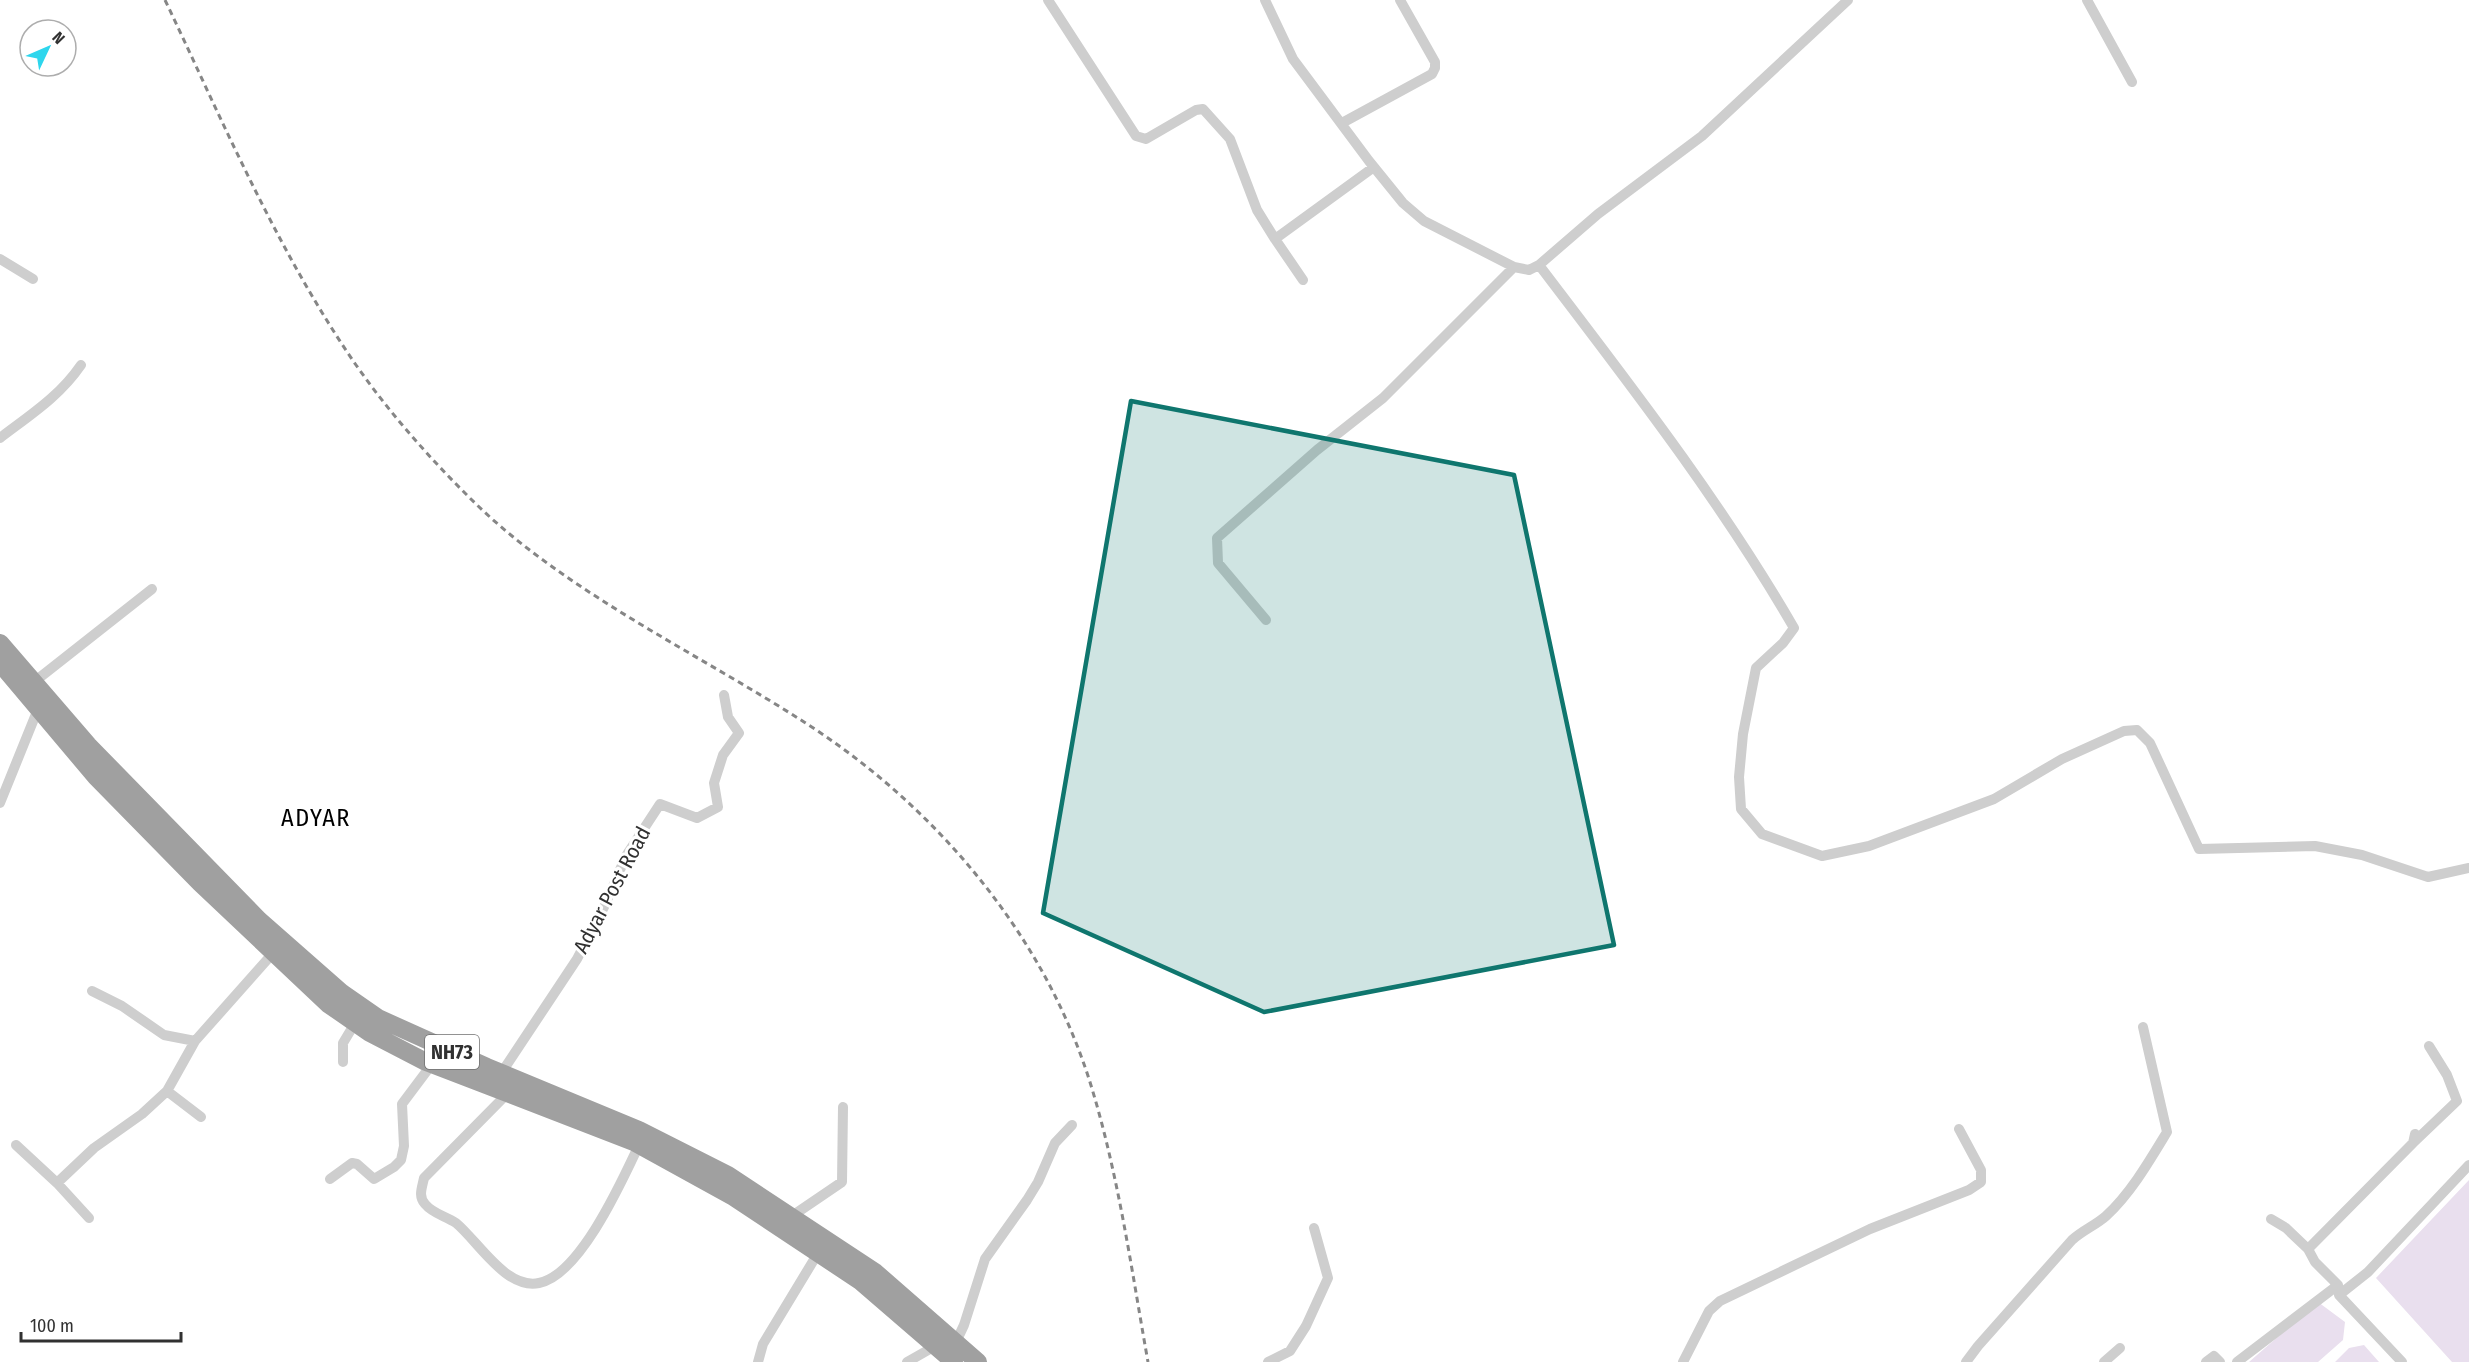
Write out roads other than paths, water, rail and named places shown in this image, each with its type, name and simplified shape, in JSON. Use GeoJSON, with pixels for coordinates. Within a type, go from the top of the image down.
{"type":"FeatureCollection","features":[{"type":"Feature","properties":{"kind":"highway","name":"NH73"},"geometry":{"type":"LineString","coordinates":[[0,642],[88,745],[259,920],[342,993],[378,1017],[502,1072],[622,1130],[728,1174],[875,1272],[978,1362]]}},
{"type":"Feature","properties":{"kind":"highway","name":"NH73"},"geometry":{"type":"LineString","coordinates":[[0,663],[104,786],[200,883],[328,1004],[370,1033],[432,1064],[508,1094],[622,1130],[639,1145],[732,1196],[860,1281],[954,1362]]}},
{"type":"Feature","properties":{"kind":"street"},"geometry":{"type":"LineString","coordinates":[[1048,0],[1136,136],[1146,139],[1196,110],[1203,110],[1214,119],[1230,139],[1257,210],[1303,280]]}},
{"type":"Feature","properties":{"kind":"street"},"geometry":{"type":"LineString","coordinates":[[1265,0],[1293,59],[1403,202],[1424,221],[1514,267],[1529,270],[1539,265],[1598,214],[1702,136],[1848,0]]}},
{"type":"Feature","properties":{"kind":"street"},"geometry":{"type":"LineString","coordinates":[[1342,123],[1432,74],[1435,68],[1435,62],[1400,0]]}},
{"type":"Feature","properties":{"kind":"street"},"geometry":{"type":"LineString","coordinates":[[2087,0],[2132,82]]}},
{"type":"Feature","properties":{"kind":"street"},"geometry":{"type":"LineString","coordinates":[[1275,239],[1374,167]]}},
{"type":"Feature","properties":{"kind":"street"},"geometry":{"type":"LineString","coordinates":[[0,259],[33,279]]}},
{"type":"Feature","properties":{"kind":"street"},"geometry":{"type":"LineString","coordinates":[[1539,265],[1653,415],[1761,572],[1794,628],[1783,643],[1755,668],[1743,734],[1739,777],[1741,809],[1762,834],[1822,856],[1869,846],[1994,799],[2062,759],[2124,731],[2137,730],[2150,743],[2199,849],[2315,846],[2362,855],[2428,877],[2469,868]]}},
{"type":"Feature","properties":{"kind":"street"},"geometry":{"type":"LineString","coordinates":[[1266,620],[1218,563],[1217,538],[1317,450],[1383,398],[1514,267]]}},
{"type":"Feature","properties":{"kind":"street"},"geometry":{"type":"LineString","coordinates":[[0,438],[38,412],[68,384],[81,365]]}},
{"type":"Feature","properties":{"kind":"street"},"geometry":{"type":"LineString","coordinates":[[34,682],[152,589]]}},
{"type":"Feature","properties":{"kind":"street","name":"Adyar Post Road"},"geometry":{"type":"LineString","coordinates":[[502,1072],[577,959],[604,907],[626,856],[660,804],[697,818],[718,807],[714,783],[723,755],[740,733],[728,717],[724,695]]}},
{"type":"Feature","properties":{"kind":"street"},"geometry":{"type":"LineString","coordinates":[[0,803],[38,709]]}},
{"type":"Feature","properties":{"kind":"street"},"geometry":{"type":"LineString","coordinates":[[57,1184],[94,1148],[142,1114],[167,1092],[195,1041],[274,952]]}},
{"type":"Feature","properties":{"kind":"street"},"geometry":{"type":"LineString","coordinates":[[92,991],[122,1006],[164,1035],[195,1041]]}},
{"type":"Feature","properties":{"kind":"street"},"geometry":{"type":"LineString","coordinates":[[343,1062],[343,1043],[355,1023]]}},
{"type":"Feature","properties":{"kind":"street"},"geometry":{"type":"LineString","coordinates":[[1981,1362],[1969,1358],[2072,1240],[2082,1230],[2105,1217],[2121,1199],[2166,1132],[2144,1027]]}},
{"type":"Feature","properties":{"kind":"street"},"geometry":{"type":"LineString","coordinates":[[2308,1249],[2414,1138],[2457,1101],[2446,1075],[2429,1046]]}},
{"type":"Feature","properties":{"kind":"street"},"geometry":{"type":"LineString","coordinates":[[330,1179],[352,1163],[357,1164],[374,1179],[399,1164],[403,1157],[404,1146],[402,1104],[432,1064]]}},
{"type":"Feature","properties":{"kind":"street"},"geometry":{"type":"LineString","coordinates":[[167,1092],[201,1116]]}},
{"type":"Feature","properties":{"kind":"street"},"geometry":{"type":"LineString","coordinates":[[508,1094],[424,1178],[420,1194],[424,1203],[433,1212],[455,1222],[503,1272],[521,1281],[538,1284],[559,1275],[599,1224],[639,1145]]}},
{"type":"Feature","properties":{"kind":"street"},"geometry":{"type":"LineString","coordinates":[[792,1216],[842,1182],[843,1107]]}},
{"type":"Feature","properties":{"kind":"street"},"geometry":{"type":"LineString","coordinates":[[956,1342],[964,1325],[985,1259],[1038,1182],[1054,1143],[1072,1125]]}},
{"type":"Feature","properties":{"kind":"street"},"geometry":{"type":"LineString","coordinates":[[1683,1362],[1709,1311],[1720,1301],[1869,1229],[1969,1190],[1981,1182],[1981,1170],[1959,1129]]}},
{"type":"Feature","properties":{"kind":"street"},"geometry":{"type":"LineString","coordinates":[[16,1145],[89,1218]]}},
{"type":"Feature","properties":{"kind":"street"},"geometry":{"type":"LineString","coordinates":[[2237,1362],[2338,1290],[2368,1272],[2469,1165]]}},
{"type":"Feature","properties":{"kind":"street"},"geometry":{"type":"LineString","coordinates":[[2271,1219],[2286,1228],[2308,1249],[2315,1262],[2338,1290],[2402,1362]]}},
{"type":"Feature","properties":{"kind":"street"},"geometry":{"type":"LineString","coordinates":[[1268,1362],[1290,1351],[1306,1326],[1328,1278],[1314,1228]]}},
{"type":"Feature","properties":{"kind":"street"},"geometry":{"type":"LineString","coordinates":[[758,1362],[763,1344],[818,1253]]}},
{"type":"Feature","properties":{"kind":"street"},"geometry":{"type":"LineString","coordinates":[[907,1362],[937,1345]]}},
{"type":"Feature","properties":{"kind":"street"},"geometry":{"type":"LineString","coordinates":[[2104,1362],[2120,1348]]}},
{"type":"Feature","properties":{"kind":"street"},"geometry":{"type":"LineString","coordinates":[[2206,1362],[2214,1356],[2220,1362]]}},
{"type":"Feature","properties":{"kind":"railway"},"geometry":{"type":"LineString","coordinates":[[165,0],[253,187],[302,278],[356,365],[383,402],[428,455],[476,504],[551,566],[634,620],[763,696],[852,755],[897,792],[939,833],[978,876],[1012,923],[1043,973],[1069,1025],[1089,1079],[1116,1184],[1148,1362]]}},
{"type":"Feature","properties":{"kind":"district","name":"ADYAR"},"geometry":{"type":"Point","coordinates":[316,818]}}]}
